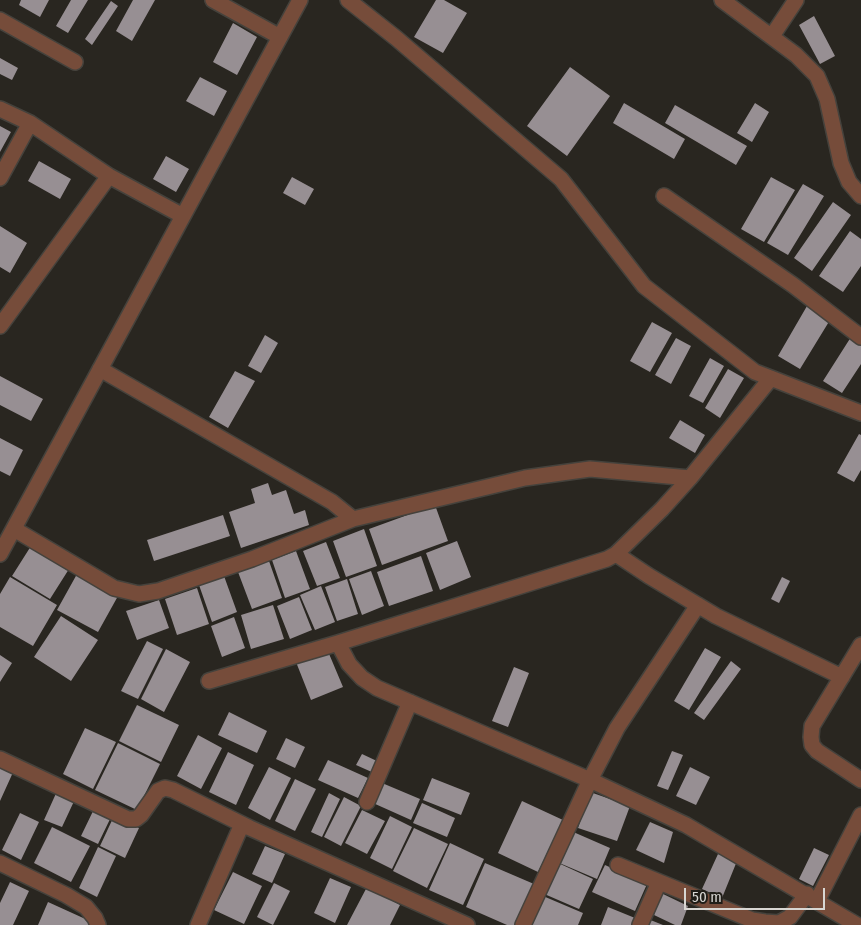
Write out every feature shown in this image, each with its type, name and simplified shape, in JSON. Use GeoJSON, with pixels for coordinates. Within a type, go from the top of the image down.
{"type":"FeatureCollection","features":[{"type":"Feature","properties":{"kind":"street"},"geometry":{"type":"LineString","coordinates":[[213,0],[280,37]]}},
{"type":"Feature","properties":{"kind":"street"},"geometry":{"type":"LineString","coordinates":[[0,554],[300,0]]}},
{"type":"Feature","properties":{"kind":"street"},"geometry":{"type":"LineString","coordinates":[[348,0],[561,179],[644,286],[755,372],[861,413]]}},
{"type":"Feature","properties":{"kind":"street"},"geometry":{"type":"LineString","coordinates":[[722,0],[796,54],[817,76],[827,98],[841,164],[849,182],[861,196]]}},
{"type":"Feature","properties":{"kind":"street"},"geometry":{"type":"LineString","coordinates":[[772,36],[796,0]]}},
{"type":"Feature","properties":{"kind":"street"},"geometry":{"type":"LineString","coordinates":[[0,20],[75,62]]}},
{"type":"Feature","properties":{"kind":"street"},"geometry":{"type":"LineString","coordinates":[[0,109],[30,123],[109,176],[183,216]]}},
{"type":"Feature","properties":{"kind":"street"},"geometry":{"type":"LineString","coordinates":[[0,178],[30,123]]}},
{"type":"Feature","properties":{"kind":"street"},"geometry":{"type":"LineString","coordinates":[[0,326],[109,176]]}},
{"type":"Feature","properties":{"kind":"street"},"geometry":{"type":"LineString","coordinates":[[664,196],[793,285],[861,337]]}},
{"type":"Feature","properties":{"kind":"street"},"geometry":{"type":"LineString","coordinates":[[100,368],[332,502],[353,519]]}},
{"type":"Feature","properties":{"kind":"street"},"geometry":{"type":"LineString","coordinates":[[209,681],[338,644],[606,559],[616,554],[662,509],[690,478],[771,378]]}},
{"type":"Feature","properties":{"kind":"street"},"geometry":{"type":"LineString","coordinates":[[14,529],[114,588],[139,594],[158,591],[252,559],[353,519],[525,478],[590,469],[690,478]]}},
{"type":"Feature","properties":{"kind":"street"},"geometry":{"type":"LineString","coordinates":[[616,554],[716,616],[842,677]]}},
{"type":"Feature","properties":{"kind":"street"},"geometry":{"type":"LineString","coordinates":[[523,925],[590,780],[617,728],[698,605]]}},
{"type":"Feature","properties":{"kind":"street"},"geometry":{"type":"LineString","coordinates":[[338,644],[349,664],[362,678],[377,688],[590,780],[686,825],[857,925]]}},
{"type":"Feature","properties":{"kind":"street"},"geometry":{"type":"LineString","coordinates":[[861,645],[812,726],[811,737],[812,745],[817,751],[861,780]]}},
{"type":"Feature","properties":{"kind":"street"},"geometry":{"type":"LineString","coordinates":[[367,802],[410,702]]}},
{"type":"Feature","properties":{"kind":"street"},"geometry":{"type":"LineString","coordinates":[[0,759],[128,819],[136,820],[158,791],[165,788],[173,790],[242,824],[467,925]]}},
{"type":"Feature","properties":{"kind":"street"},"geometry":{"type":"LineString","coordinates":[[618,865],[752,920],[779,922],[790,917],[812,898],[861,815]]}},
{"type":"Feature","properties":{"kind":"street"},"geometry":{"type":"LineString","coordinates":[[198,925],[242,824]]}},
{"type":"Feature","properties":{"kind":"street"},"geometry":{"type":"LineString","coordinates":[[0,863],[86,907],[98,925]]}},
{"type":"Feature","properties":{"kind":"street"},"geometry":{"type":"LineString","coordinates":[[640,925],[659,882]]}},
{"type":"Feature","properties":{"kind":"building"},"geometry":{"type":"Polygon","coordinates":[[[21,0],[49,0],[40,17],[19,5],[21,0]]]}},
{"type":"Feature","properties":{"kind":"building"},"geometry":{"type":"Polygon","coordinates":[[[71,0],[88,0],[68,33],[56,26],[71,0]]]}},
{"type":"Feature","properties":{"kind":"building"},"geometry":{"type":"Polygon","coordinates":[[[133,0],[155,0],[132,41],[116,31],[133,0]]]}},
{"type":"Feature","properties":{"kind":"building"},"geometry":{"type":"Polygon","coordinates":[[[436,0],[444,0],[467,13],[443,53],[414,37],[436,0]]]}},
{"type":"Feature","properties":{"kind":"building"},"geometry":{"type":"Polygon","coordinates":[[[111,1],[118,6],[92,45],[85,39],[111,1]]]}},
{"type":"Feature","properties":{"kind":"building"},"geometry":{"type":"Polygon","coordinates":[[[814,16],[835,56],[820,64],[799,25],[814,16]]]}},
{"type":"Feature","properties":{"kind":"building"},"geometry":{"type":"Polygon","coordinates":[[[233,23],[257,37],[237,75],[213,62],[233,23]]]}},
{"type":"Feature","properties":{"kind":"building"},"geometry":{"type":"Polygon","coordinates":[[[0,58],[18,68],[12,80],[0,74],[0,58]]]}},
{"type":"Feature","properties":{"kind":"building"},"geometry":{"type":"Polygon","coordinates":[[[570,67],[610,96],[567,156],[527,126],[570,67]]]}},
{"type":"Feature","properties":{"kind":"building"},"geometry":{"type":"Polygon","coordinates":[[[200,77],[227,91],[214,116],[186,101],[200,77]]]}},
{"type":"Feature","properties":{"kind":"building"},"geometry":{"type":"Polygon","coordinates":[[[624,103],[685,139],[674,159],[613,123],[624,103]]]}},
{"type":"Feature","properties":{"kind":"building"},"geometry":{"type":"Polygon","coordinates":[[[755,103],[769,112],[752,142],[737,133],[755,103]]]}},
{"type":"Feature","properties":{"kind":"building"},"geometry":{"type":"Polygon","coordinates":[[[675,105],[747,146],[736,165],[665,123],[675,105]]]}},
{"type":"Feature","properties":{"kind":"building"},"geometry":{"type":"Polygon","coordinates":[[[0,126],[11,132],[0,152],[0,126]]]}},
{"type":"Feature","properties":{"kind":"building"},"geometry":{"type":"Polygon","coordinates":[[[166,156],[189,169],[176,192],[153,179],[166,156]]]}},
{"type":"Feature","properties":{"kind":"building"},"geometry":{"type":"Polygon","coordinates":[[[39,161],[71,179],[60,199],[28,181],[39,161]]]}},
{"type":"Feature","properties":{"kind":"building"},"geometry":{"type":"Polygon","coordinates":[[[292,177],[314,189],[305,205],[283,193],[292,177]]]}},
{"type":"Feature","properties":{"kind":"building"},"geometry":{"type":"Polygon","coordinates":[[[771,177],[795,190],[764,242],[741,229],[771,177]]]}},
{"type":"Feature","properties":{"kind":"building"},"geometry":{"type":"Polygon","coordinates":[[[803,184],[824,196],[788,255],[767,243],[803,184]]]}},
{"type":"Feature","properties":{"kind":"building"},"geometry":{"type":"Polygon","coordinates":[[[833,202],[851,215],[812,271],[794,258],[833,202]]]}},
{"type":"Feature","properties":{"kind":"building"},"geometry":{"type":"Polygon","coordinates":[[[0,226],[27,243],[10,273],[0,267],[0,226]]]}},
{"type":"Feature","properties":{"kind":"building"},"geometry":{"type":"Polygon","coordinates":[[[850,231],[861,239],[861,266],[843,292],[819,276],[850,231]]]}},
{"type":"Feature","properties":{"kind":"building"},"geometry":{"type":"Polygon","coordinates":[[[807,306],[830,320],[800,369],[778,356],[807,306]]]}},
{"type":"Feature","properties":{"kind":"building"},"geometry":{"type":"Polygon","coordinates":[[[652,322],[672,333],[650,372],[630,361],[652,322]]]}},
{"type":"Feature","properties":{"kind":"building"},"geometry":{"type":"Polygon","coordinates":[[[265,335],[278,343],[261,373],[248,366],[265,335]]]}},
{"type":"Feature","properties":{"kind":"building"},"geometry":{"type":"Polygon","coordinates":[[[851,337],[861,343],[861,364],[842,393],[823,381],[851,337]]]}},
{"type":"Feature","properties":{"kind":"building"},"geometry":{"type":"Polygon","coordinates":[[[676,338],[691,346],[671,384],[655,375],[676,338]]]}},
{"type":"Feature","properties":{"kind":"building"},"geometry":{"type":"Polygon","coordinates":[[[710,358],[724,366],[703,403],[689,396],[710,358]]]}},
{"type":"Feature","properties":{"kind":"building"},"geometry":{"type":"Polygon","coordinates":[[[728,369],[744,378],[720,418],[705,408],[728,369]]]}},
{"type":"Feature","properties":{"kind":"building"},"geometry":{"type":"Polygon","coordinates":[[[235,371],[255,381],[228,428],[209,417],[235,371]]]}},
{"type":"Feature","properties":{"kind":"building"},"geometry":{"type":"Polygon","coordinates":[[[0,376],[43,399],[31,421],[0,405],[0,376]]]}},
{"type":"Feature","properties":{"kind":"building"},"geometry":{"type":"Polygon","coordinates":[[[680,420],[705,435],[695,453],[669,438],[680,420]]]}},
{"type":"Feature","properties":{"kind":"building"},"geometry":{"type":"Polygon","coordinates":[[[859,434],[861,435],[861,470],[854,482],[837,473],[859,434]]]}},
{"type":"Feature","properties":{"kind":"building"},"geometry":{"type":"Polygon","coordinates":[[[0,438],[23,450],[10,476],[0,471],[0,438]]]}},
{"type":"Feature","properties":{"kind":"building"},"geometry":{"type":"Polygon","coordinates":[[[268,483],[272,495],[286,490],[294,514],[305,510],[309,525],[241,548],[229,512],[255,503],[251,489],[268,483]]]}},
{"type":"Feature","properties":{"kind":"building"},"geometry":{"type":"Polygon","coordinates":[[[435,505],[448,541],[382,565],[369,529],[435,505]]]}},
{"type":"Feature","properties":{"kind":"building"},"geometry":{"type":"Polygon","coordinates":[[[223,515],[230,536],[154,561],[147,540],[223,515]]]}},
{"type":"Feature","properties":{"kind":"building"},"geometry":{"type":"Polygon","coordinates":[[[364,529],[377,566],[346,577],[333,541],[364,529]]]}},
{"type":"Feature","properties":{"kind":"building"},"geometry":{"type":"Polygon","coordinates":[[[457,541],[471,577],[440,590],[426,553],[457,541]]]}},
{"type":"Feature","properties":{"kind":"building"},"geometry":{"type":"Polygon","coordinates":[[[326,542],[340,578],[317,586],[303,551],[326,542]]]}},
{"type":"Feature","properties":{"kind":"building"},"geometry":{"type":"Polygon","coordinates":[[[31,546],[69,569],[50,599],[12,576],[31,546]]]}},
{"type":"Feature","properties":{"kind":"building"},"geometry":{"type":"Polygon","coordinates":[[[296,551],[310,589],[285,598],[272,560],[296,551]]]}},
{"type":"Feature","properties":{"kind":"building"},"geometry":{"type":"Polygon","coordinates":[[[421,556],[433,591],[389,606],[377,572],[421,556]]]}},
{"type":"Feature","properties":{"kind":"building"},"geometry":{"type":"Polygon","coordinates":[[[269,561],[282,598],[252,609],[238,572],[269,561]]]}},
{"type":"Feature","properties":{"kind":"building"},"geometry":{"type":"Polygon","coordinates":[[[371,571],[384,606],[362,615],[349,579],[371,571]]]}},
{"type":"Feature","properties":{"kind":"building"},"geometry":{"type":"Polygon","coordinates":[[[77,574],[118,596],[98,632],[57,610],[77,574]]]}},
{"type":"Feature","properties":{"kind":"building"},"geometry":{"type":"Polygon","coordinates":[[[224,576],[237,612],[212,622],[199,585],[224,576]]]}},
{"type":"Feature","properties":{"kind":"building"},"geometry":{"type":"Polygon","coordinates":[[[10,577],[57,605],[33,646],[0,627],[0,594],[10,577]]]}},
{"type":"Feature","properties":{"kind":"building"},"geometry":{"type":"Polygon","coordinates":[[[782,577],[790,581],[779,603],[771,599],[782,577]]]}},
{"type":"Feature","properties":{"kind":"building"},"geometry":{"type":"Polygon","coordinates":[[[347,579],[358,614],[337,621],[325,587],[347,579]]]}},
{"type":"Feature","properties":{"kind":"building"},"geometry":{"type":"Polygon","coordinates":[[[321,586],[335,622],[315,630],[300,595],[321,586]]]}},
{"type":"Feature","properties":{"kind":"building"},"geometry":{"type":"Polygon","coordinates":[[[197,588],[209,624],[177,635],[165,599],[197,588]]]}},
{"type":"Feature","properties":{"kind":"building"},"geometry":{"type":"Polygon","coordinates":[[[299,597],[312,630],[290,639],[277,606],[299,597]]]}},
{"type":"Feature","properties":{"kind":"building"},"geometry":{"type":"Polygon","coordinates":[[[159,600],[169,628],[137,640],[126,611],[159,600]]]}},
{"type":"Feature","properties":{"kind":"building"},"geometry":{"type":"Polygon","coordinates":[[[273,605],[284,639],[251,649],[241,615],[273,605]]]}},
{"type":"Feature","properties":{"kind":"building"},"geometry":{"type":"Polygon","coordinates":[[[61,616],[98,640],[71,681],[34,657],[61,616]]]}},
{"type":"Feature","properties":{"kind":"building"},"geometry":{"type":"Polygon","coordinates":[[[234,617],[245,648],[222,657],[211,626],[234,617]]]}},
{"type":"Feature","properties":{"kind":"building"},"geometry":{"type":"Polygon","coordinates":[[[147,641],[163,649],[138,699],[121,691],[147,641]]]}},
{"type":"Feature","properties":{"kind":"building"},"geometry":{"type":"Polygon","coordinates":[[[705,648],[721,657],[689,710],[674,701],[705,648]]]}},
{"type":"Feature","properties":{"kind":"building"},"geometry":{"type":"Polygon","coordinates":[[[166,649],[190,662],[164,712],[141,699],[166,649]]]}},
{"type":"Feature","properties":{"kind":"building"},"geometry":{"type":"Polygon","coordinates":[[[327,649],[343,687],[311,700],[296,662],[327,649]]]}},
{"type":"Feature","properties":{"kind":"building"},"geometry":{"type":"Polygon","coordinates":[[[0,655],[12,663],[0,682],[0,655]]]}},
{"type":"Feature","properties":{"kind":"building"},"geometry":{"type":"Polygon","coordinates":[[[731,661],[741,669],[704,720],[694,713],[731,661]]]}},
{"type":"Feature","properties":{"kind":"building"},"geometry":{"type":"Polygon","coordinates":[[[514,667],[529,673],[508,727],[492,721],[514,667]]]}},
{"type":"Feature","properties":{"kind":"building"},"geometry":{"type":"Polygon","coordinates":[[[137,705],[179,725],[161,762],[119,741],[137,705]]]}},
{"type":"Feature","properties":{"kind":"building"},"geometry":{"type":"Polygon","coordinates":[[[229,712],[267,731],[257,753],[218,735],[229,712]]]}},
{"type":"Feature","properties":{"kind":"building"},"geometry":{"type":"Polygon","coordinates":[[[85,728],[116,742],[93,789],[63,774],[85,728]]]}},
{"type":"Feature","properties":{"kind":"building"},"geometry":{"type":"Polygon","coordinates":[[[198,735],[222,748],[201,789],[177,776],[198,735]]]}},
{"type":"Feature","properties":{"kind":"building"},"geometry":{"type":"Polygon","coordinates":[[[286,738],[305,747],[295,768],[276,759],[286,738]]]}},
{"type":"Feature","properties":{"kind":"building"},"geometry":{"type":"Polygon","coordinates":[[[118,743],[160,764],[137,810],[95,790],[118,743]]]}},
{"type":"Feature","properties":{"kind":"building"},"geometry":{"type":"Polygon","coordinates":[[[672,751],[683,755],[668,790],[657,786],[672,751]]]}},
{"type":"Feature","properties":{"kind":"building"},"geometry":{"type":"Polygon","coordinates":[[[228,752],[254,765],[236,805],[209,792],[228,752]]]}},
{"type":"Feature","properties":{"kind":"building"},"geometry":{"type":"Polygon","coordinates":[[[362,754],[379,762],[374,773],[356,765],[362,754]]]}},
{"type":"Feature","properties":{"kind":"building"},"geometry":{"type":"Polygon","coordinates":[[[328,760],[368,778],[358,798],[318,780],[328,760]]]}},
{"type":"Feature","properties":{"kind":"building"},"geometry":{"type":"Polygon","coordinates":[[[0,762],[15,768],[0,801],[0,762]]]}},
{"type":"Feature","properties":{"kind":"building"},"geometry":{"type":"Polygon","coordinates":[[[269,767],[291,778],[270,820],[248,808],[269,767]]]}},
{"type":"Feature","properties":{"kind":"building"},"geometry":{"type":"Polygon","coordinates":[[[690,767],[710,777],[696,805],[676,796],[690,767]]]}},
{"type":"Feature","properties":{"kind":"building"},"geometry":{"type":"Polygon","coordinates":[[[432,778],[470,793],[461,815],[423,800],[432,778]]]}},
{"type":"Feature","properties":{"kind":"building"},"geometry":{"type":"Polygon","coordinates":[[[295,779],[316,789],[295,831],[275,821],[295,779]]]}},
{"type":"Feature","properties":{"kind":"building"},"geometry":{"type":"Polygon","coordinates":[[[382,783],[420,799],[411,820],[373,803],[382,783]]]}},
{"type":"Feature","properties":{"kind":"building"},"geometry":{"type":"Polygon","coordinates":[[[58,789],[76,797],[62,827],[44,820],[58,789]]]}},
{"type":"Feature","properties":{"kind":"building"},"geometry":{"type":"Polygon","coordinates":[[[590,792],[630,806],[617,841],[578,828],[590,792]]]}},
{"type":"Feature","properties":{"kind":"building"},"geometry":{"type":"Polygon","coordinates":[[[329,793],[340,799],[322,837],[311,832],[329,793]]]}},
{"type":"Feature","properties":{"kind":"building"},"geometry":{"type":"Polygon","coordinates":[[[344,797],[361,806],[341,846],[324,837],[344,797]]]}},
{"type":"Feature","properties":{"kind":"building"},"geometry":{"type":"Polygon","coordinates":[[[522,801],[563,820],[538,872],[498,853],[522,801]]]}},
{"type":"Feature","properties":{"kind":"building"},"geometry":{"type":"Polygon","coordinates":[[[422,803],[455,818],[447,837],[413,823],[422,803]]]}},
{"type":"Feature","properties":{"kind":"building"},"geometry":{"type":"Polygon","coordinates":[[[95,807],[112,815],[98,844],[81,836],[95,807]]]}},
{"type":"Feature","properties":{"kind":"building"},"geometry":{"type":"Polygon","coordinates":[[[362,810],[385,821],[367,854],[345,843],[362,810]]]}},
{"type":"Feature","properties":{"kind":"building"},"geometry":{"type":"Polygon","coordinates":[[[20,813],[39,822],[21,860],[2,850],[20,813]]]}},
{"type":"Feature","properties":{"kind":"building"},"geometry":{"type":"Polygon","coordinates":[[[114,816],[139,828],[125,858],[100,846],[114,816]]]}},
{"type":"Feature","properties":{"kind":"building"},"geometry":{"type":"Polygon","coordinates":[[[390,816],[412,827],[392,869],[370,858],[390,816]]]}},
{"type":"Feature","properties":{"kind":"building"},"geometry":{"type":"Polygon","coordinates":[[[650,822],[673,832],[664,863],[636,850],[650,822]]]}},
{"type":"Feature","properties":{"kind":"building"},"geometry":{"type":"Polygon","coordinates":[[[52,827],[90,846],[71,882],[34,863],[52,827]]]}},
{"type":"Feature","properties":{"kind":"building"},"geometry":{"type":"Polygon","coordinates":[[[414,828],[448,844],[427,888],[393,871],[414,828]]]}},
{"type":"Feature","properties":{"kind":"building"},"geometry":{"type":"Polygon","coordinates":[[[571,831],[610,848],[597,879],[557,862],[571,831]]]}},
{"type":"Feature","properties":{"kind":"building"},"geometry":{"type":"Polygon","coordinates":[[[450,843],[484,859],[463,905],[429,890],[450,843]]]}},
{"type":"Feature","properties":{"kind":"building"},"geometry":{"type":"Polygon","coordinates":[[[265,846],[285,854],[272,883],[252,874],[265,846]]]}},
{"type":"Feature","properties":{"kind":"building"},"geometry":{"type":"Polygon","coordinates":[[[98,847],[116,856],[97,897],[79,888],[98,847]]]}},
{"type":"Feature","properties":{"kind":"building"},"geometry":{"type":"Polygon","coordinates":[[[814,848],[829,855],[813,886],[799,879],[814,848]]]}},
{"type":"Feature","properties":{"kind":"building"},"geometry":{"type":"Polygon","coordinates":[[[718,854],[737,861],[722,898],[702,889],[718,854]]]}},
{"type":"Feature","properties":{"kind":"building"},"geometry":{"type":"Polygon","coordinates":[[[556,862],[593,879],[579,909],[542,893],[556,862]]]}},
{"type":"Feature","properties":{"kind":"building"},"geometry":{"type":"Polygon","coordinates":[[[485,863],[534,884],[516,925],[507,925],[466,907],[485,863]]]}},
{"type":"Feature","properties":{"kind":"building"},"geometry":{"type":"Polygon","coordinates":[[[605,865],[647,884],[635,911],[592,892],[605,865]]]}},
{"type":"Feature","properties":{"kind":"building"},"geometry":{"type":"Polygon","coordinates":[[[233,872],[262,886],[244,924],[214,910],[233,872]]]}},
{"type":"Feature","properties":{"kind":"building"},"geometry":{"type":"Polygon","coordinates":[[[330,878],[351,887],[335,923],[314,913],[330,878]]]}},
{"type":"Feature","properties":{"kind":"building"},"geometry":{"type":"Polygon","coordinates":[[[10,882],[29,891],[13,925],[0,925],[0,903],[10,882]]]}},
{"type":"Feature","properties":{"kind":"building"},"geometry":{"type":"Polygon","coordinates":[[[274,883],[290,891],[273,925],[257,917],[274,883]]]}},
{"type":"Feature","properties":{"kind":"building"},"geometry":{"type":"Polygon","coordinates":[[[367,887],[400,905],[390,925],[347,925],[367,887]]]}},
{"type":"Feature","properties":{"kind":"building"},"geometry":{"type":"Polygon","coordinates":[[[661,893],[688,906],[681,925],[675,925],[654,915],[661,893]]]}},
{"type":"Feature","properties":{"kind":"building"},"geometry":{"type":"Polygon","coordinates":[[[543,896],[583,913],[578,925],[531,925],[543,896]]]}},
{"type":"Feature","properties":{"kind":"building"},"geometry":{"type":"Polygon","coordinates":[[[48,902],[92,922],[91,925],[38,925],[48,902]]]}},
{"type":"Feature","properties":{"kind":"building"},"geometry":{"type":"Polygon","coordinates":[[[608,907],[635,918],[632,925],[601,925],[608,907]]]}},
{"type":"Feature","properties":{"kind":"building"},"geometry":{"type":"Polygon","coordinates":[[[648,919],[663,925],[646,925],[648,919]]]}}]}
